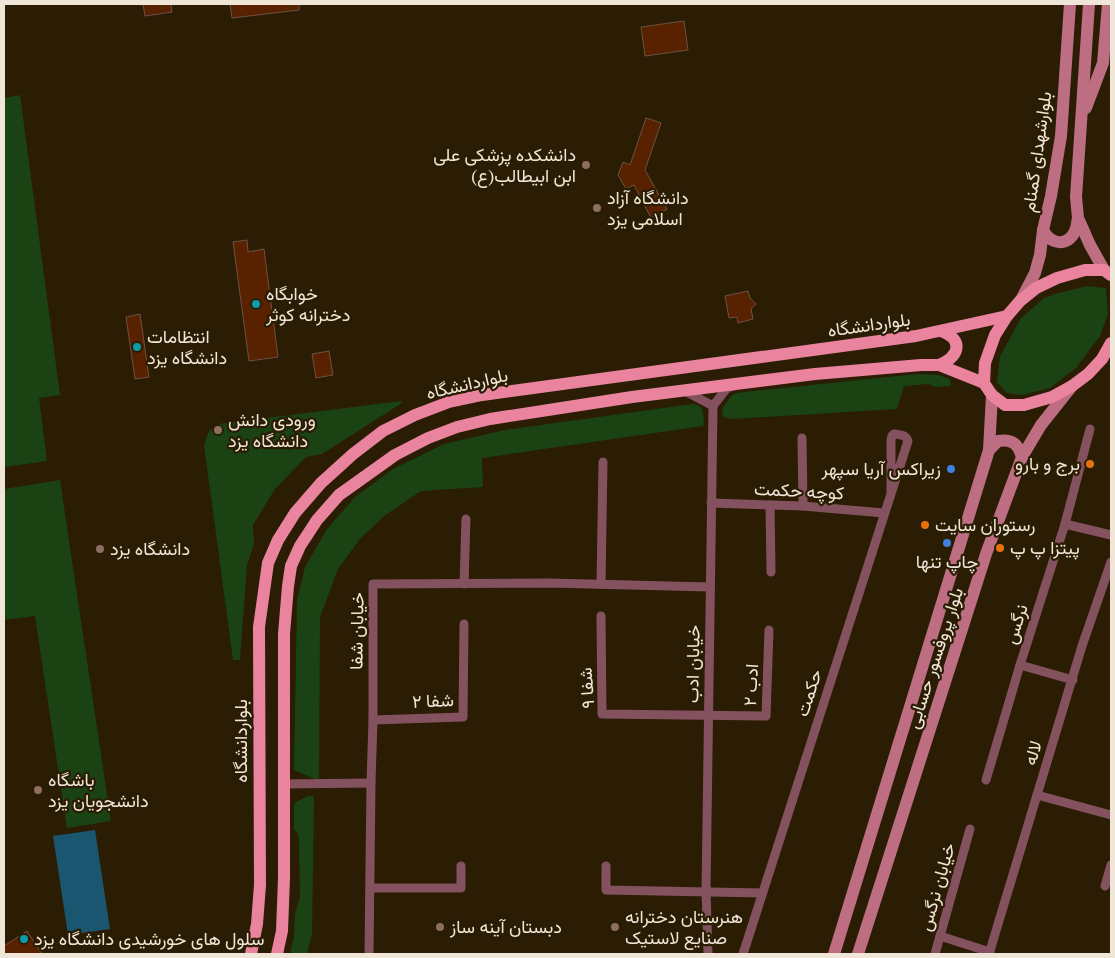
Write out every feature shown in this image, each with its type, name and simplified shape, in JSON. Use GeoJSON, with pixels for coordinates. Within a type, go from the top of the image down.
{"type":"FeatureCollection","features":[{"type":"Feature","properties":{"kind":"main road","name":"بلوارشهدای گمنام"},"geometry":{"type":"LineString","coordinates":[[1020,301],[1035,274],[1051,196],[1061,136],[1070,4]]}},
{"type":"Feature","properties":{"kind":"main road"},"geometry":{"type":"LineString","coordinates":[[1044,230],[1053,241],[1066,241],[1075,232],[1078,218],[1076,198],[1089,4]]}},
{"type":"Feature","properties":{"kind":"main road"},"geometry":{"type":"LineString","coordinates":[[1081,120],[1103,63],[1108,4]]}},
{"type":"Feature","properties":{"kind":"main road"},"geometry":{"type":"LineString","coordinates":[[1078,218],[1090,245],[1108,272]]}},
{"type":"Feature","properties":{"kind":"main road"},"geometry":{"type":"LineString","coordinates":[[1108,272],[1085,270],[1056,278],[1036,288],[1020,301],[1007,316],[995,335],[985,363],[984,383],[992,396],[1005,405],[1024,405],[1052,397],[1111,361]]}},
{"type":"Feature","properties":{"kind":"main road","name":"بلواردانشگاه"},"geometry":{"type":"LineString","coordinates":[[251,954],[257,924],[260,885],[259,627],[268,563],[278,540],[295,513],[321,483],[353,454],[383,431],[415,415],[449,402],[482,395],[916,336],[1007,316]]}},
{"type":"Feature","properties":{"kind":"main road"},"geometry":{"type":"LineString","coordinates":[[277,954],[282,931],[284,634],[288,586],[291,566],[300,546],[317,520],[339,495],[395,455],[428,438],[457,427],[490,419],[632,396],[815,374],[939,365],[949,361],[956,352],[956,343],[951,335],[941,331]]}},
{"type":"Feature","properties":{"kind":"main road"},"geometry":{"type":"LineString","coordinates":[[1088,374],[1102,359],[1111,344]]}},
{"type":"Feature","properties":{"kind":"main road"},"geometry":{"type":"LineString","coordinates":[[939,365],[984,383]]}},
{"type":"Feature","properties":{"kind":"main road","name":"بلوار پروفسور حسابی"},"geometry":{"type":"LineString","coordinates":[[858,954],[986,554],[1022,457],[1041,425],[1072,386]]}},
{"type":"Feature","properties":{"kind":"main road","name":"بلوار پروفسور حسابی"},"geometry":{"type":"LineString","coordinates":[[834,954],[990,450],[992,396]]}},
{"type":"Feature","properties":{"kind":"main road"},"geometry":{"type":"LineString","coordinates":[[990,450],[998,440],[1010,441],[1019,447],[1022,457]]}},
{"type":"Feature","properties":{"kind":"street"},"geometry":{"type":"LineString","coordinates":[[684,390],[713,406],[727,388],[740,384]]}},
{"type":"Feature","properties":{"kind":"street","name":"خیابان ادب"},"geometry":{"type":"LineString","coordinates":[[708,954],[706,891],[713,406]]}},
{"type":"Feature","properties":{"kind":"street","name":"نرگس"},"geometry":{"type":"LineString","coordinates":[[986,780],[1065,524],[1090,429]]}},
{"type":"Feature","properties":{"kind":"street","name":"حکمت"},"geometry":{"type":"LineString","coordinates":[[743,954],[908,441],[903,435],[894,434],[891,440],[891,493]]}},
{"type":"Feature","properties":{"kind":"street"},"geometry":{"type":"LineString","coordinates":[[802,438],[803,506]]}},
{"type":"Feature","properties":{"kind":"street"},"geometry":{"type":"LineString","coordinates":[[601,584],[603,462]]}},
{"type":"Feature","properties":{"kind":"street","name":"کوچه حکمت"},"geometry":{"type":"LineString","coordinates":[[711,503],[803,506],[884,513]]}},
{"type":"Feature","properties":{"kind":"street"},"geometry":{"type":"LineString","coordinates":[[770,505],[770,572]]}},
{"type":"Feature","properties":{"kind":"street"},"geometry":{"type":"LineString","coordinates":[[464,584],[466,519]]}},
{"type":"Feature","properties":{"kind":"street"},"geometry":{"type":"LineString","coordinates":[[1065,524],[1111,535]]}},
{"type":"Feature","properties":{"kind":"street","name":"لاله"},"geometry":{"type":"LineString","coordinates":[[990,953],[1082,646],[1111,562]]}},
{"type":"Feature","properties":{"kind":"street","name":"خیابان شفا"},"geometry":{"type":"LineString","coordinates":[[369,954],[373,584],[549,583],[710,587]]}},
{"type":"Feature","properties":{"kind":"street","name":"شفا ۹"},"geometry":{"type":"LineString","coordinates":[[601,616],[602,714],[708,716]]}},
{"type":"Feature","properties":{"kind":"street","name":"شفا ۲"},"geometry":{"type":"LineString","coordinates":[[373,720],[463,717],[464,624]]}},
{"type":"Feature","properties":{"kind":"street","name":"ادب ۲"},"geometry":{"type":"LineString","coordinates":[[708,716],[766,716],[769,630]]}},
{"type":"Feature","properties":{"kind":"street"},"geometry":{"type":"LineString","coordinates":[[1020,665],[1073,680]]}},
{"type":"Feature","properties":{"kind":"street"},"geometry":{"type":"LineString","coordinates":[[284,784],[371,782]]}},
{"type":"Feature","properties":{"kind":"street"},"geometry":{"type":"LineString","coordinates":[[1037,794],[1111,815]]}},
{"type":"Feature","properties":{"kind":"street","name":"خیابان نرگس"},"geometry":{"type":"LineString","coordinates":[[935,954],[970,829]]}},
{"type":"Feature","properties":{"kind":"street"},"geometry":{"type":"LineString","coordinates":[[1105,886],[1111,865]]}},
{"type":"Feature","properties":{"kind":"street"},"geometry":{"type":"LineString","coordinates":[[370,888],[461,888],[461,866]]}},
{"type":"Feature","properties":{"kind":"street"},"geometry":{"type":"LineString","coordinates":[[606,866],[606,890],[762,893]]}},
{"type":"Feature","properties":{"kind":"street"},"geometry":{"type":"LineString","coordinates":[[940,936],[990,953]]}},
{"type":"Feature","properties":{"kind":"green space"},"geometry":{"type":"Polygon","coordinates":[[[20,95],[60,395],[39,398],[47,461],[4,467],[4,98],[20,95]]]}},
{"type":"Feature","properties":{"kind":"green space"},"geometry":{"type":"Polygon","coordinates":[[[1087,286],[1106,288],[1108,314],[1100,336],[1076,368],[1050,388],[1022,395],[1007,393],[997,382],[1000,356],[1021,318],[1044,298],[1087,286]]]}},
{"type":"Feature","properties":{"kind":"green space"},"geometry":{"type":"Polygon","coordinates":[[[917,374],[938,375],[950,379],[951,386],[935,387],[928,384],[904,386],[897,409],[731,419],[723,417],[722,409],[731,396],[736,393],[917,374]]]}},
{"type":"Feature","properties":{"kind":"green space"},"geometry":{"type":"Polygon","coordinates":[[[401,401],[402,403],[322,454],[306,457],[275,489],[253,525],[254,544],[247,565],[240,660],[233,660],[204,445],[209,431],[218,424],[401,401]]]}},
{"type":"Feature","properties":{"kind":"green space"},"geometry":{"type":"Polygon","coordinates":[[[692,404],[702,408],[703,426],[482,458],[483,487],[421,491],[384,516],[360,539],[338,569],[320,617],[319,781],[294,770],[297,601],[305,567],[327,529],[355,497],[393,469],[444,444],[505,430],[692,404]]]}},
{"type":"Feature","properties":{"kind":"green space"},"geometry":{"type":"Polygon","coordinates":[[[60,480],[111,821],[67,828],[35,616],[4,620],[4,489],[60,480]]]}},
{"type":"Feature","properties":{"kind":"green space"},"geometry":{"type":"Polygon","coordinates":[[[308,796],[313,796],[314,801],[312,934],[307,954],[290,954],[294,936],[295,914],[300,897],[299,840],[298,834],[294,829],[294,806],[296,802],[308,796]]]}},
{"type":"Feature","properties":{"kind":"water"},"geometry":{"type":"Polygon","coordinates":[[[95,830],[110,929],[68,935],[53,836],[95,830]]]}},
{"type":"Feature","properties":{"kind":"building"},"geometry":{"type":"Polygon","coordinates":[[[143,4],[171,4],[172,12],[145,16],[143,4]]]}},
{"type":"Feature","properties":{"kind":"building"},"geometry":{"type":"Polygon","coordinates":[[[230,4],[299,4],[299,10],[232,18],[230,4]]]}},
{"type":"Feature","properties":{"kind":"building"},"geometry":{"type":"Polygon","coordinates":[[[684,21],[688,50],[645,56],[641,27],[684,21]]]}},
{"type":"Feature","properties":{"kind":"building"},"geometry":{"type":"Polygon","coordinates":[[[646,118],[661,123],[645,170],[667,209],[651,218],[634,185],[626,189],[618,175],[623,162],[630,165],[646,118]]]}},
{"type":"Feature","properties":{"kind":"building","name":"خوابگاه دخترانه کوثر"},"geometry":{"type":"Polygon","coordinates":[[[247,240],[248,252],[264,249],[278,357],[249,361],[233,242],[247,240]]]}},
{"type":"Feature","properties":{"kind":"building"},"geometry":{"type":"Polygon","coordinates":[[[748,291],[750,298],[756,304],[751,309],[753,319],[738,323],[737,317],[729,318],[725,296],[748,291]]]}},
{"type":"Feature","properties":{"kind":"building","name":"انتظامات دانشگاه یزد"},"geometry":{"type":"Polygon","coordinates":[[[140,314],[149,377],[135,379],[126,317],[140,314]]]}},
{"type":"Feature","properties":{"kind":"building"},"geometry":{"type":"Polygon","coordinates":[[[329,351],[333,375],[316,378],[312,354],[329,351]]]}},
{"type":"Feature","properties":{"kind":"building","name":"سلول های خورشیدی دانشگاه یزد"},"geometry":{"type":"Polygon","coordinates":[[[27,931],[42,954],[4,954],[4,946],[27,931]]]}},
{"type":"Feature","properties":{"kind":"place","name":"دانشکده پزشکی علی ابن ابیطالب(ع)"},"geometry":{"type":"Point","coordinates":[586,165]}},
{"type":"Feature","properties":{"kind":"place","name":"دانشگاه آزاد اسلامی یزد"},"geometry":{"type":"Point","coordinates":[597,208]}},
{"type":"Feature","properties":{"kind":"place","name":"خوابگاه دخترانه کوثر"},"geometry":{"type":"Point","coordinates":[256,304]}},
{"type":"Feature","properties":{"kind":"place","name":"انتظامات دانشگاه یزد"},"geometry":{"type":"Point","coordinates":[137,347]}},
{"type":"Feature","properties":{"kind":"place","name":"ورودی دانش دانشگاه یزد"},"geometry":{"type":"Point","coordinates":[218,430]}},
{"type":"Feature","properties":{"kind":"place","name":"برج و بارو"},"geometry":{"type":"Point","coordinates":[1090,464]}},
{"type":"Feature","properties":{"kind":"place","name":"زیراکس آریا سپهر"},"geometry":{"type":"Point","coordinates":[951,469]}},
{"type":"Feature","properties":{"kind":"place","name":"رستوران سایت"},"geometry":{"type":"Point","coordinates":[925,525]}},
{"type":"Feature","properties":{"kind":"place","name":"چاپ تنها"},"geometry":{"type":"Point","coordinates":[947,543]}},
{"type":"Feature","properties":{"kind":"place","name":"پیتزا پ پ"},"geometry":{"type":"Point","coordinates":[1000,548]}},
{"type":"Feature","properties":{"kind":"place","name":"دانشگاه یزد"},"geometry":{"type":"Point","coordinates":[100,549]}},
{"type":"Feature","properties":{"kind":"place","name":"باشگاه دانشجویان یزد"},"geometry":{"type":"Point","coordinates":[38,790]}},
{"type":"Feature","properties":{"kind":"place","name":"دبستان آینه ساز"},"geometry":{"type":"Point","coordinates":[440,927]}},
{"type":"Feature","properties":{"kind":"place","name":"هنرستان دخترانه صنایع لاستیک"},"geometry":{"type":"Point","coordinates":[615,927]}},
{"type":"Feature","properties":{"kind":"place","name":"سلول های خورشیدی دانشگاه یزد"},"geometry":{"type":"Point","coordinates":[24,939]}}]}
